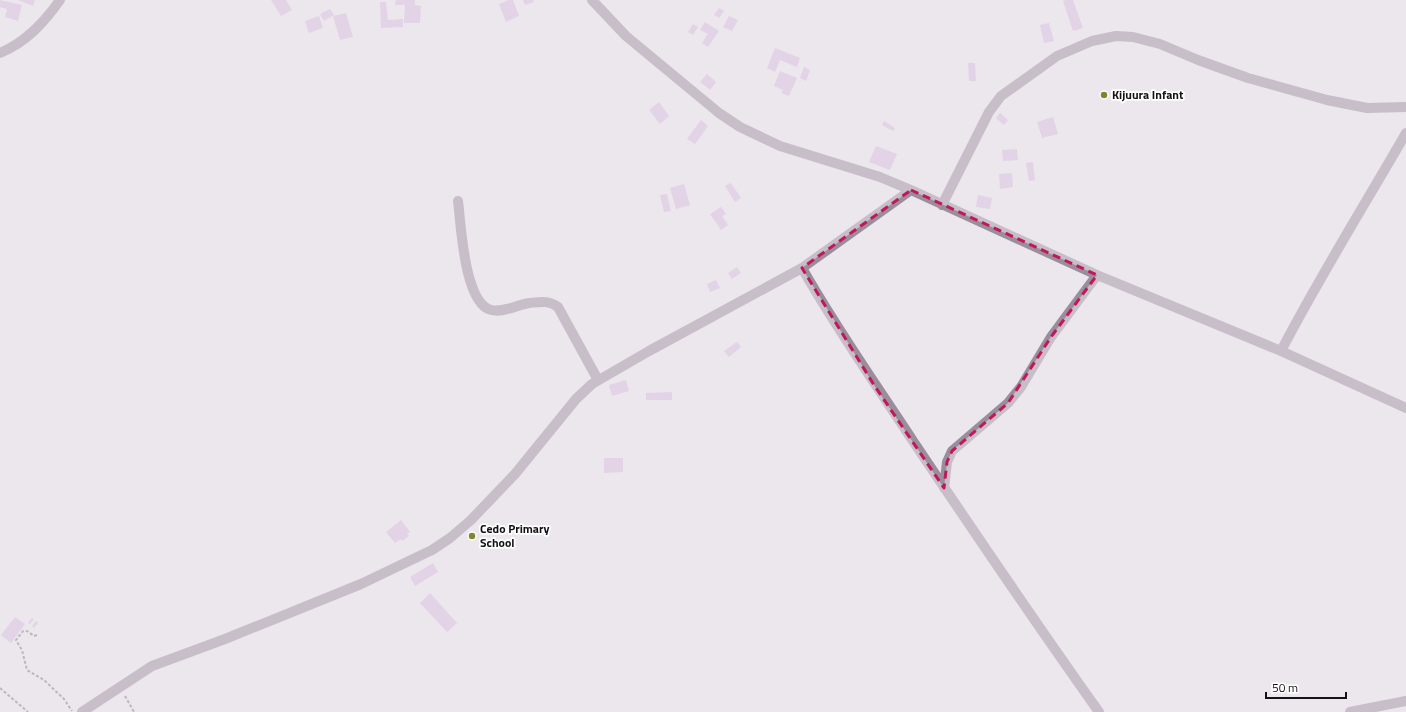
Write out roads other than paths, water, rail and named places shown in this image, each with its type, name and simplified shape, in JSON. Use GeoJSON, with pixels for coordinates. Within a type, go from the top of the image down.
{"type":"FeatureCollection","features":[{"type":"Feature","properties":{"kind":"street"},"geometry":{"type":"LineString","coordinates":[[0,53],[31,34],[42,24],[60,0]]}},
{"type":"Feature","properties":{"kind":"street"},"geometry":{"type":"LineString","coordinates":[[592,0],[626,36],[719,112],[740,127],[780,146],[858,170],[911,190],[1097,276],[1281,351],[1406,408]]}},
{"type":"Feature","properties":{"kind":"street"},"geometry":{"type":"LineString","coordinates":[[942,205],[989,112],[997,100],[1057,56],[1092,41],[1116,36],[1133,37],[1160,44],[1198,60],[1248,78],[1327,100],[1367,108],[1406,107]]}},
{"type":"Feature","properties":{"kind":"street"},"geometry":{"type":"LineString","coordinates":[[1281,351],[1318,280],[1349,232],[1406,133]]}},
{"type":"Feature","properties":{"kind":"street"},"geometry":{"type":"LineString","coordinates":[[82,712],[152,666],[225,640],[361,584],[432,550],[450,538],[471,520],[531,456],[576,400],[598,380],[802,268],[911,190]]}},
{"type":"Feature","properties":{"kind":"street"},"geometry":{"type":"LineString","coordinates":[[458,201],[465,258],[469,276],[478,300],[485,308],[497,311],[538,302],[548,302],[554,304],[558,307],[598,380]]}},
{"type":"Feature","properties":{"kind":"street"},"geometry":{"type":"LineString","coordinates":[[802,268],[874,385],[1006,581],[1099,712]]}},
{"type":"Feature","properties":{"kind":"street"},"geometry":{"type":"LineString","coordinates":[[944,488],[947,462],[952,451],[1008,403],[1021,387],[1051,337],[1097,276]]}},
{"type":"Feature","properties":{"kind":"street"},"geometry":{"type":"LineString","coordinates":[[1350,712],[1406,701]]}},
{"type":"Feature","properties":{"kind":"place","name":"Kijuura Infant"},"geometry":{"type":"Point","coordinates":[1104,95]}},
{"type":"Feature","properties":{"kind":"place","name":"Cedo Primary School"},"geometry":{"type":"Point","coordinates":[472,536]}}]}
